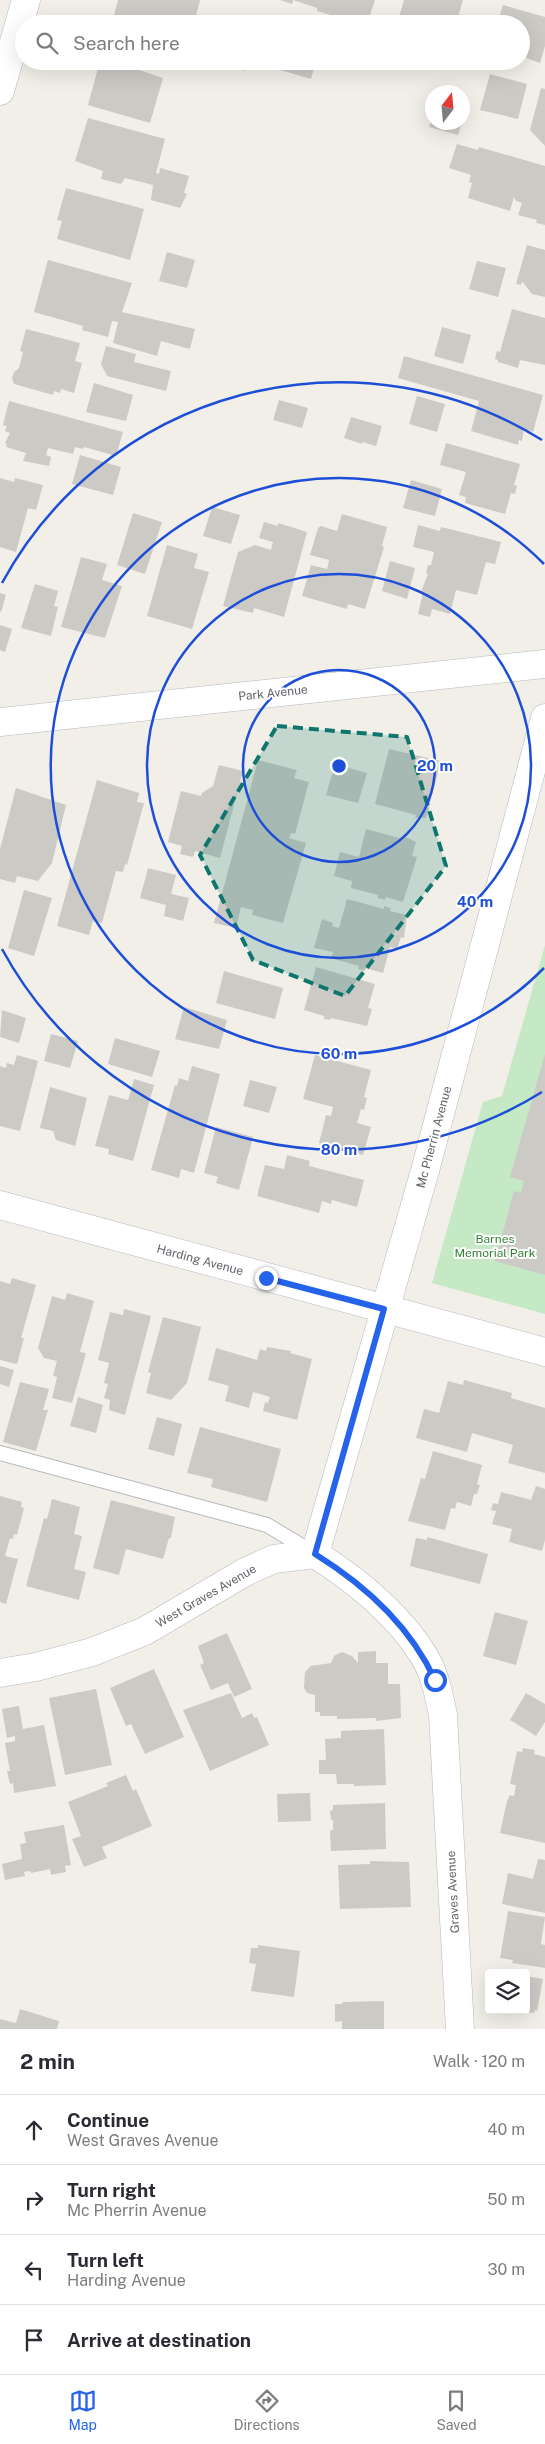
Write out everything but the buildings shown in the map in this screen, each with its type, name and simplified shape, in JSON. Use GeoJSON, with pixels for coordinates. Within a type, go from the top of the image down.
{"type":"FeatureCollection","features":[{"type":"Feature","properties":{"kind":"street"},"geometry":{"type":"LineString","coordinates":[[22,15],[26,0]]}},
{"type":"Feature","properties":{"kind":"street"},"geometry":{"type":"LineString","coordinates":[[0,91],[15,38]]}},
{"type":"Feature","properties":{"kind":"street","name":"Park Avenue"},"geometry":{"type":"LineString","coordinates":[[0,722],[545,664]]}},
{"type":"Feature","properties":{"kind":"street","name":"Mc Pherrin Avenue"},"geometry":{"type":"LineString","coordinates":[[315,1554],[426,1167],[545,718]]}},
{"type":"Feature","properties":{"kind":"street","name":"Harding Avenue"},"geometry":{"type":"LineString","coordinates":[[0,1205],[545,1352]]}},
{"type":"Feature","properties":{"kind":"street","name":"West Graves Avenue"},"geometry":{"type":"LineString","coordinates":[[0,1673],[36,1667],[92,1652],[145,1631],[245,1572],[274,1559],[315,1554]]}},
{"type":"Feature","properties":{"kind":"street","name":"Graves Avenue"},"geometry":{"type":"LineString","coordinates":[[315,1554],[350,1576],[398,1624],[424,1656],[435,1680],[443,1715],[446,1754],[460,2029]]}},
{"type":"Feature","properties":{"kind":"lane"},"geometry":{"type":"LineString","coordinates":[[0,1453],[267,1525],[315,1554]]}},
{"type":"Feature","properties":{"kind":"highlighted area"},"geometry":{"type":"Polygon","coordinates":[[[277,726],[407,737],[446,866],[345,996],[253,960],[200,855],[277,726]]]}},
{"type":"Feature","properties":{"kind":"green space","name":"Barnes Memorial Park"},"geometry":{"type":"Polygon","coordinates":[[[545,945],[545,1314],[432,1283],[483,1102],[502,1096],[545,945]]]}},
{"type":"Feature","properties":{"kind":"route"},"geometry":{"type":"LineString","coordinates":[[266,1278],[384,1309],[315,1554],[350,1576],[398,1624],[424,1656],[435,1680]]}}]}
